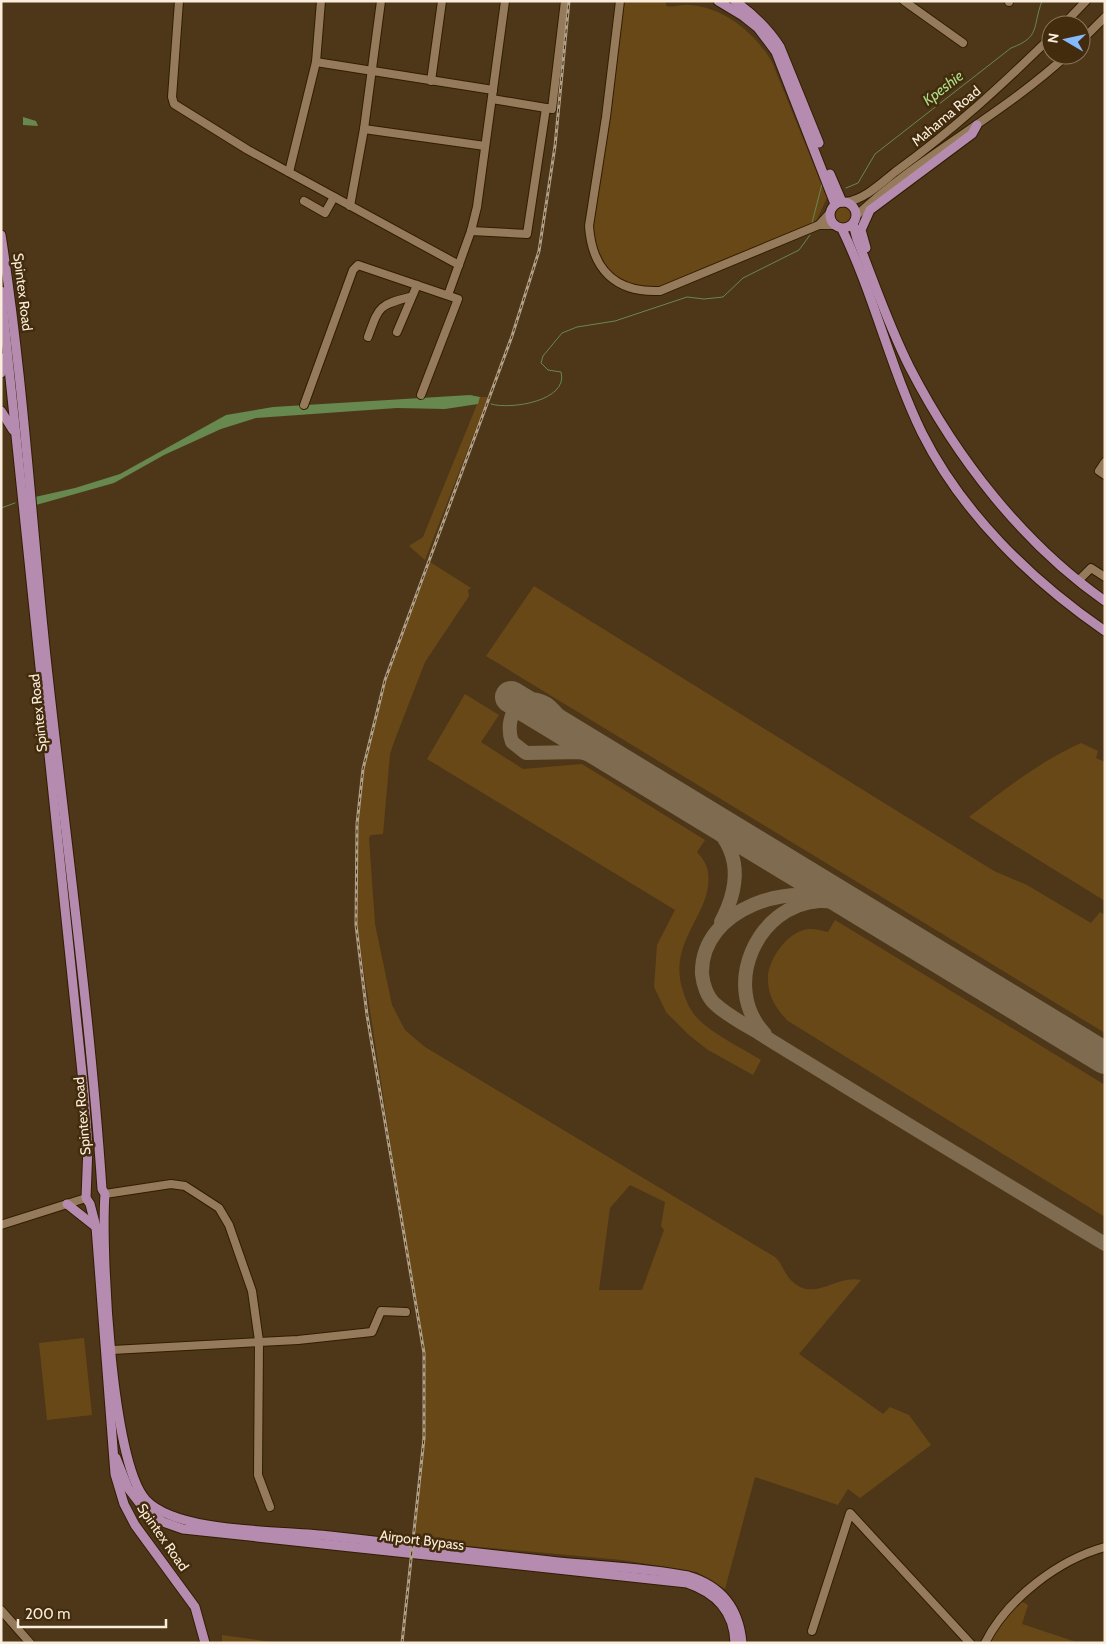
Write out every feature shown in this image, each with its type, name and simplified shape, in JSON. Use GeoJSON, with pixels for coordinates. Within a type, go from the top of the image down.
{"type":"FeatureCollection","features":[{"type":"Feature","properties":{"kind":"main road"},"geometry":{"type":"LineString","coordinates":[[718,1],[743,16],[758,28],[776,52],[841,202]]}},
{"type":"Feature","properties":{"kind":"main road"},"geometry":{"type":"LineString","coordinates":[[735,1],[753,14],[771,33],[784,53],[841,202]]}},
{"type":"Feature","properties":{"kind":"main road"},"geometry":{"type":"LineString","coordinates":[[958,448],[959,438],[912,360],[876,273],[862,230],[870,210],[972,134],[977,125]]}},
{"type":"Feature","properties":{"kind":"main road"},"geometry":{"type":"LineString","coordinates":[[841,202],[830,214],[833,225],[842,229],[912,408],[935,457],[959,492],[993,534],[1043,584],[1105,631]]}},
{"type":"Feature","properties":{"kind":"main road"},"geometry":{"type":"LineString","coordinates":[[841,202],[852,204],[857,239],[910,368],[958,448],[1002,508],[1047,554],[1105,601]]}},
{"type":"Feature","properties":{"kind":"main road"},"geometry":{"type":"LineString","coordinates":[[842,229],[855,219]]}},
{"type":"Feature","properties":{"kind":"main road","name":"Spintex Road"},"geometry":{"type":"LineString","coordinates":[[1,235],[16,394],[90,1049],[104,1195],[104,1252],[112,1350],[124,1450]]}},
{"type":"Feature","properties":{"kind":"main road","name":"Spintex Road"},"geometry":{"type":"LineString","coordinates":[[1,292],[16,394],[16,436],[84,1092],[88,1146],[88,1197],[96,1227],[117,1485],[124,1504],[142,1536],[195,1607],[205,1643]]}},
{"type":"Feature","properties":{"kind":"main road"},"geometry":{"type":"LineString","coordinates":[[1,338],[4,367],[1,373]]}},
{"type":"Feature","properties":{"kind":"main road"},"geometry":{"type":"LineString","coordinates":[[1,388],[16,394]]}},
{"type":"Feature","properties":{"kind":"main road"},"geometry":{"type":"LineString","coordinates":[[1,395],[16,394]]}},
{"type":"Feature","properties":{"kind":"main road"},"geometry":{"type":"LineString","coordinates":[[1,411],[16,436]]}},
{"type":"Feature","properties":{"kind":"main road"},"geometry":{"type":"LineString","coordinates":[[94,1186],[104,1195],[97,1205],[88,1197],[94,1186]]}},
{"type":"Feature","properties":{"kind":"main road"},"geometry":{"type":"LineString","coordinates":[[67,1204],[96,1227]]}},
{"type":"Feature","properties":{"kind":"main road","name":"Airport Bypass"},"geometry":{"type":"LineString","coordinates":[[113,1448],[133,1497],[153,1516],[173,1526],[207,1532],[346,1545],[687,1583],[706,1590],[720,1601],[733,1626],[736,1643]]}},
{"type":"Feature","properties":{"kind":"main road","name":"Airport Bypass"},"geometry":{"type":"LineString","coordinates":[[124,1450],[134,1484],[145,1500],[154,1507],[178,1519],[218,1527],[303,1533],[688,1576],[707,1584],[724,1595],[735,1612],[741,1628],[742,1643]]}},
{"type":"Feature","properties":{"kind":"street"},"geometry":{"type":"LineString","coordinates":[[179,1],[172,98],[174,104],[209,128],[459,265]]}},
{"type":"Feature","properties":{"kind":"street"},"geometry":{"type":"LineString","coordinates":[[289,172],[316,62],[321,1]]}},
{"type":"Feature","properties":{"kind":"street"},"geometry":{"type":"LineString","coordinates":[[350,206],[373,71],[381,1]]}},
{"type":"Feature","properties":{"kind":"street"},"geometry":{"type":"LineString","coordinates":[[431,81],[442,1]]}},
{"type":"Feature","properties":{"kind":"street"},"geometry":{"type":"LineString","coordinates":[[448,295],[471,231],[505,1]]}},
{"type":"Feature","properties":{"kind":"street"},"geometry":{"type":"LineString","coordinates":[[492,99],[552,108],[565,1]]}},
{"type":"Feature","properties":{"kind":"street"},"geometry":{"type":"LineString","coordinates":[[620,1],[606,117],[589,226],[590,240],[596,259],[602,268],[623,286],[646,291],[660,290],[819,225],[833,225]]}},
{"type":"Feature","properties":{"kind":"street"},"geometry":{"type":"LineString","coordinates":[[904,1],[963,43]]}},
{"type":"Feature","properties":{"kind":"street"},"geometry":{"type":"LineString","coordinates":[[1073,15],[1086,1]]}},
{"type":"Feature","properties":{"kind":"street"},"geometry":{"type":"LineString","coordinates":[[1091,31],[1105,17]]}},
{"type":"Feature","properties":{"kind":"street","name":"Mahama Road"},"geometry":{"type":"LineString","coordinates":[[841,202],[864,196],[942,138],[988,98],[1041,47]]}},
{"type":"Feature","properties":{"kind":"street"},"geometry":{"type":"LineString","coordinates":[[316,62],[493,90]]}},
{"type":"Feature","properties":{"kind":"street","name":"Mahama Road"},"geometry":{"type":"LineString","coordinates":[[855,219],[895,182],[1028,88],[1055,65]]}},
{"type":"Feature","properties":{"kind":"street"},"geometry":{"type":"LineString","coordinates":[[471,231],[527,234],[546,108]]}},
{"type":"Feature","properties":{"kind":"street"},"geometry":{"type":"LineString","coordinates":[[364,129],[485,146]]}},
{"type":"Feature","properties":{"kind":"street"},"geometry":{"type":"LineString","coordinates":[[304,201],[325,214],[334,198]]}},
{"type":"Feature","properties":{"kind":"street"},"geometry":{"type":"LineString","coordinates":[[819,225],[830,214]]}},
{"type":"Feature","properties":{"kind":"street"},"geometry":{"type":"LineString","coordinates":[[304,405],[354,268],[362,265],[458,299],[421,395]]}},
{"type":"Feature","properties":{"kind":"street"},"geometry":{"type":"LineString","coordinates":[[397,332],[417,284]]}},
{"type":"Feature","properties":{"kind":"street"},"geometry":{"type":"LineString","coordinates":[[368,338],[378,310],[386,304],[410,297]]}},
{"type":"Feature","properties":{"kind":"street"},"geometry":{"type":"LineString","coordinates":[[1105,462],[1099,471],[1105,475]]}},
{"type":"Feature","properties":{"kind":"street"},"geometry":{"type":"LineString","coordinates":[[1078,581],[1091,568],[1105,576]]}},
{"type":"Feature","properties":{"kind":"street"},"geometry":{"type":"LineString","coordinates":[[104,1195],[177,1184],[186,1186],[219,1208],[229,1225],[252,1291],[259,1341],[258,1474],[270,1507]]}},
{"type":"Feature","properties":{"kind":"street"},"geometry":{"type":"LineString","coordinates":[[1,1225],[88,1197]]}},
{"type":"Feature","properties":{"kind":"street"},"geometry":{"type":"LineString","coordinates":[[112,1350],[310,1339],[372,1332],[381,1311],[406,1312]]}},
{"type":"Feature","properties":{"kind":"street"},"geometry":{"type":"LineString","coordinates":[[812,1631],[848,1515],[852,1513],[970,1643]]}},
{"type":"Feature","properties":{"kind":"street"},"geometry":{"type":"LineString","coordinates":[[985,1643],[1003,1613],[1032,1588],[1070,1562],[1105,1548]]}},
{"type":"Feature","properties":{"kind":"street"},"geometry":{"type":"LineString","coordinates":[[1,1610],[30,1643]]}},
{"type":"Feature","properties":{"kind":"shaded area"},"geometry":{"type":"Polygon","coordinates":[[[623,1],[666,1],[666,6],[672,7],[686,5],[702,7],[726,16],[757,41],[772,62],[827,198],[816,221],[666,286],[652,288],[628,284],[610,272],[597,252],[592,239],[623,1]]]}},
{"type":"Feature","properties":{"kind":"shaded area"},"geometry":{"type":"Polygon","coordinates":[[[23,117],[36,121],[38,126],[23,125],[23,117]]]}},
{"type":"Feature","properties":{"kind":"shaded area"},"geometry":{"type":"Polygon","coordinates":[[[843,207],[851,215],[843,223],[835,215],[843,207]]]}},
{"type":"Feature","properties":{"kind":"shaded area"},"geometry":{"type":"Polygon","coordinates":[[[470,395],[480,397],[478,404],[445,409],[397,408],[256,418],[221,429],[164,455],[114,483],[36,505],[35,497],[75,488],[120,474],[226,415],[273,407],[470,395]]]}},
{"type":"Feature","properties":{"kind":"shaded area"},"geometry":{"type":"Polygon","coordinates":[[[480,397],[488,397],[425,560],[409,546],[423,537],[480,397]]]}},
{"type":"Feature","properties":{"kind":"shaded area"},"geometry":{"type":"Polygon","coordinates":[[[430,562],[471,588],[468,590],[469,596],[425,662],[390,754],[383,834],[371,835],[369,838],[375,924],[392,1005],[405,1030],[425,1047],[775,1257],[790,1279],[801,1287],[818,1289],[852,1279],[861,1280],[799,1354],[883,1414],[890,1407],[909,1415],[931,1445],[860,1498],[848,1489],[838,1505],[755,1477],[725,1589],[697,1572],[622,1560],[415,1541],[421,1467],[425,1368],[356,919],[355,874],[361,783],[369,738],[389,671],[430,562]],[[630,1185],[610,1208],[599,1290],[642,1290],[664,1230],[661,1226],[665,1202],[630,1185]]]}},
{"type":"Feature","properties":{"kind":"shaded area"},"geometry":{"type":"Polygon","coordinates":[[[534,586],[994,871],[1027,885],[1091,923],[1100,912],[1105,915],[1105,1033],[486,656],[534,586]]]}},
{"type":"Feature","properties":{"kind":"shaded area"},"geometry":{"type":"Polygon","coordinates":[[[465,694],[499,715],[481,742],[523,769],[582,764],[705,840],[697,852],[704,861],[708,872],[708,887],[704,901],[685,942],[679,973],[687,1002],[697,1018],[719,1035],[761,1060],[753,1075],[708,1050],[690,1036],[666,1012],[654,987],[657,945],[675,910],[427,759],[465,694]]]}},
{"type":"Feature","properties":{"kind":"shaded area"},"geometry":{"type":"Polygon","coordinates":[[[1081,743],[1098,751],[1096,758],[1105,762],[1105,901],[969,817],[1037,767],[1081,743]]]}},
{"type":"Feature","properties":{"kind":"shaded area"},"geometry":{"type":"Polygon","coordinates":[[[835,920],[1105,1085],[1105,1217],[784,1017],[774,1003],[768,986],[768,973],[774,958],[783,944],[795,934],[808,929],[828,932],[835,920]]]}},
{"type":"Feature","properties":{"kind":"shaded area"},"geometry":{"type":"Polygon","coordinates":[[[84,1338],[92,1415],[47,1420],[39,1343],[84,1338]]]}},
{"type":"Feature","properties":{"kind":"shaded area"},"geometry":{"type":"Polygon","coordinates":[[[1021,1601],[1028,1605],[1022,1624],[1079,1643],[986,1643],[1008,1612],[1021,1601]]]}},
{"type":"Feature","properties":{"kind":"shaded area"},"geometry":{"type":"Polygon","coordinates":[[[222,1635],[278,1643],[222,1643],[222,1635]]]}},
{"type":"Feature","properties":{"kind":"waterway","name":"Kpeshie"},"geometry":{"type":"LineString","coordinates":[[846,188],[858,183],[875,154],[1011,48],[1027,40],[1034,30],[1042,1]]}},
{"type":"Feature","properties":{"kind":"waterway","name":"Kpeshie"},"geometry":{"type":"LineString","coordinates":[[812,223],[822,184]]}},
{"type":"Feature","properties":{"kind":"waterway"},"geometry":{"type":"LineString","coordinates":[[491,404],[500,406],[524,404],[536,401],[556,390],[561,382],[561,372],[548,370],[541,363],[543,356],[562,333],[577,327],[615,321],[687,297],[704,299],[723,297],[743,278],[799,250],[810,235]]}},
{"type":"Feature","properties":{"kind":"waterway"},"geometry":{"type":"LineString","coordinates":[[1,508],[15,503]]}},
{"type":"Feature","properties":{"kind":"taxiway"},"geometry":{"type":"LineString","coordinates":[[575,736],[551,707],[538,700],[522,702],[512,715],[510,723],[512,742],[526,753],[579,752],[616,761]]}},
{"type":"Feature","properties":{"kind":"taxiway"},"geometry":{"type":"LineString","coordinates":[[701,813],[723,837],[734,863],[733,891],[721,922]]}},
{"type":"Feature","properties":{"kind":"taxiway"},"geometry":{"type":"LineString","coordinates":[[845,904],[824,897],[801,895],[777,897],[754,904],[733,916],[716,932],[705,951],[702,974],[704,986],[712,1001],[736,1020],[1105,1244]]}},
{"type":"Feature","properties":{"kind":"taxiway"},"geometry":{"type":"LineString","coordinates":[[765,1034],[752,1015],[746,994],[746,972],[752,951],[763,932],[778,917],[797,906],[819,901],[837,902],[864,911]]}},
{"type":"Feature","properties":{"kind":"runway"},"geometry":{"type":"LineString","coordinates":[[511,697],[1105,1058]]}},
{"type":"Feature","properties":{"kind":"railway"},"geometry":{"type":"LineString","coordinates":[[402,1643],[424,1438],[424,1353],[367,1015],[356,925],[357,824],[363,769],[385,680],[512,336],[539,251],[555,146],[569,1]]}}]}
